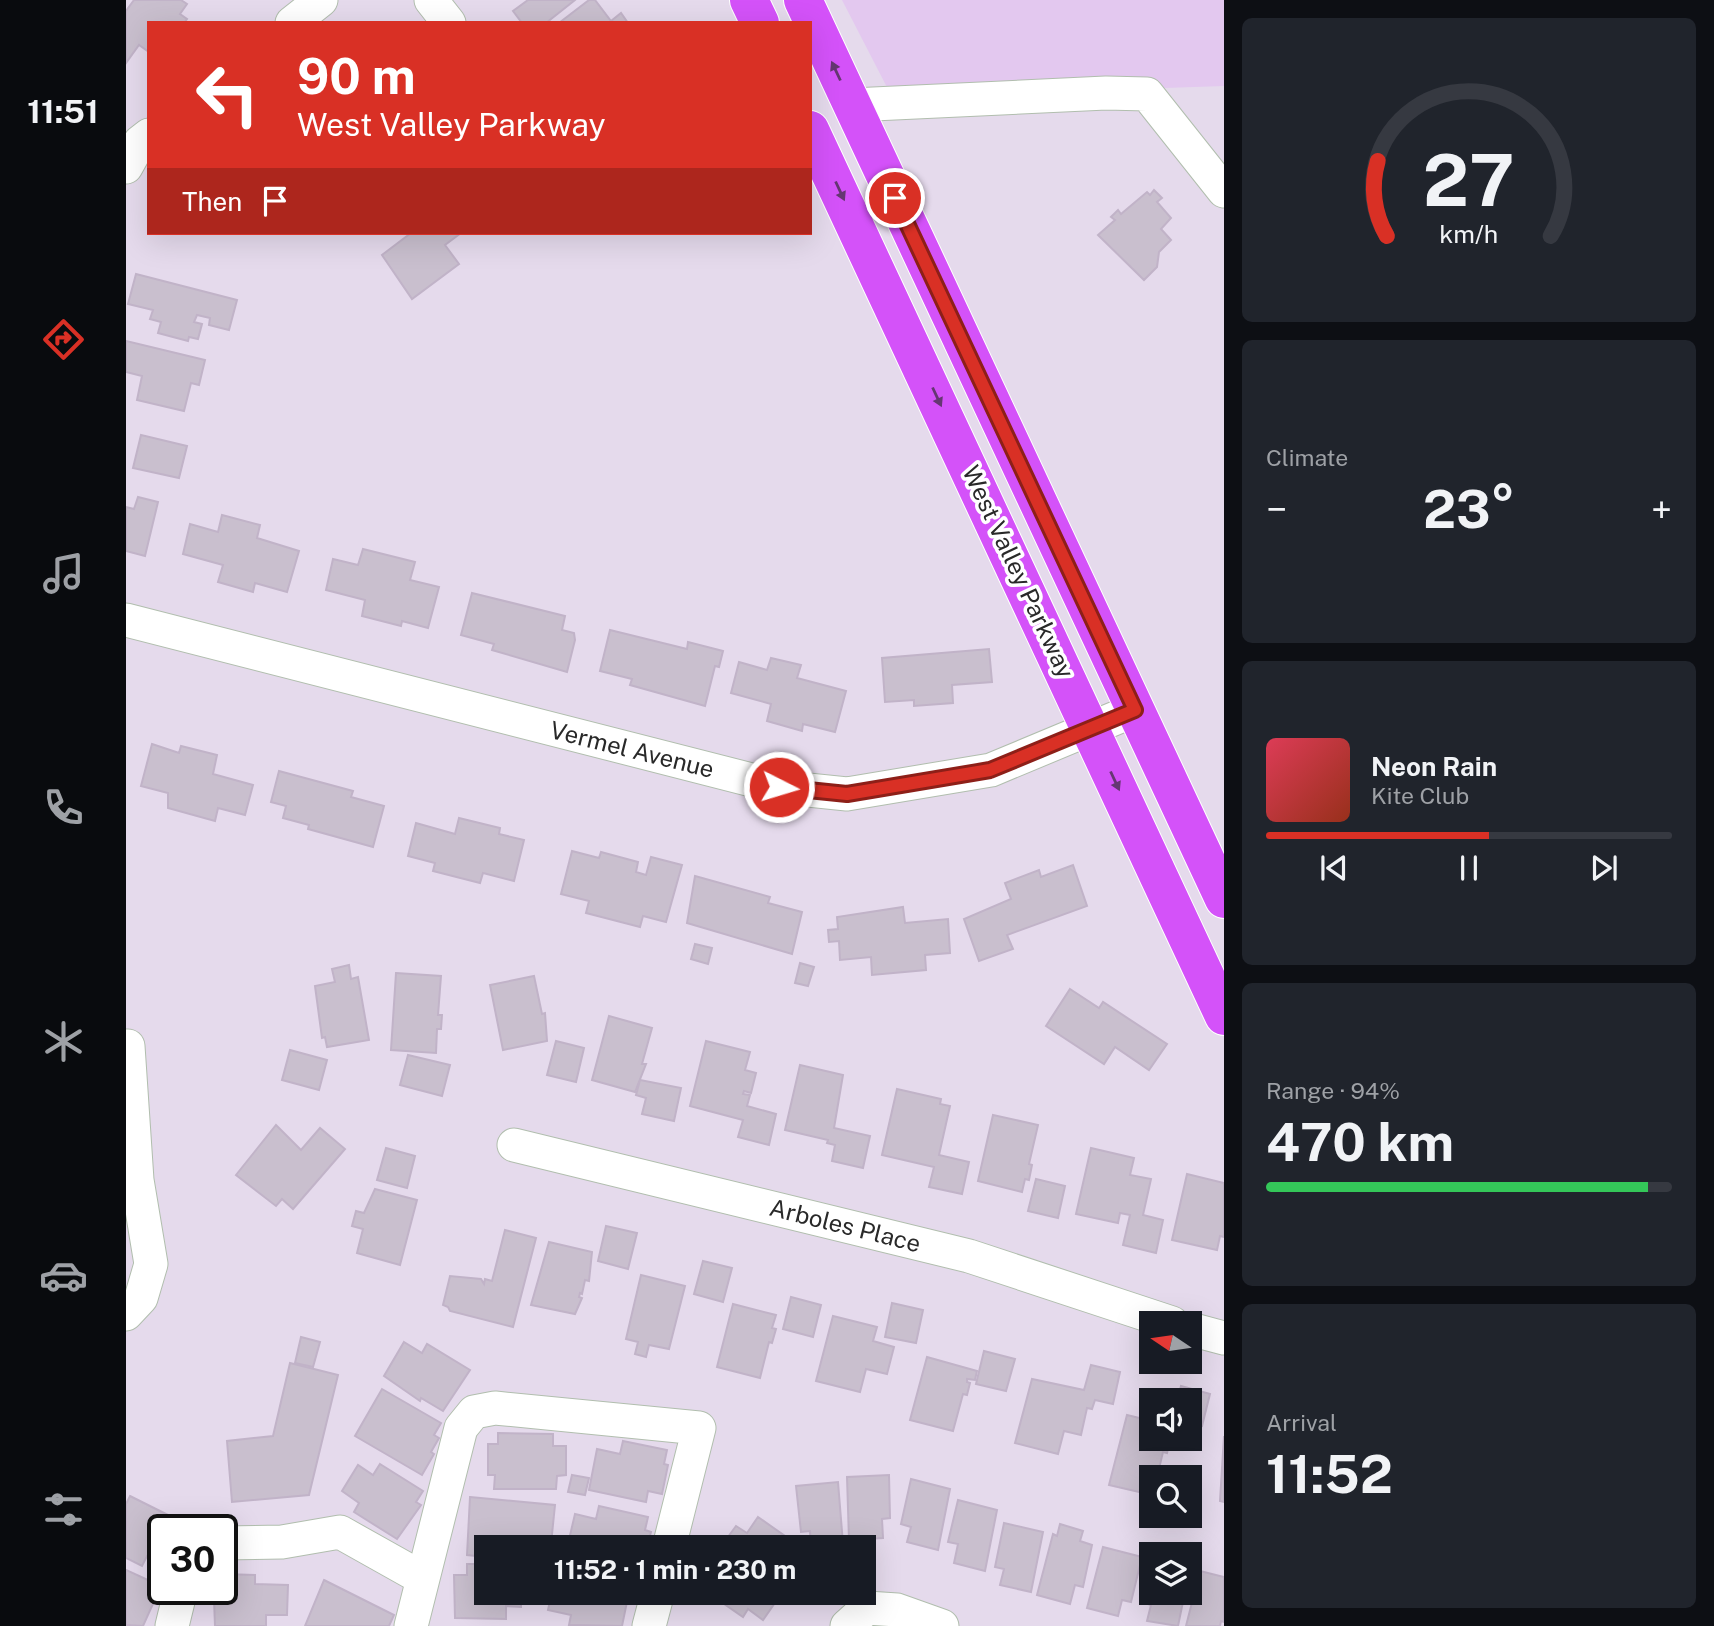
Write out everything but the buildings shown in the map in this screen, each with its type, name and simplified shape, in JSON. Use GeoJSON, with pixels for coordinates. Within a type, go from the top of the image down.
{"type":"FeatureCollection","features":[{"type":"Feature","properties":{"kind":"main road"},"geometry":{"type":"LineString","coordinates":[[749,0],[759,21]]}},
{"type":"Feature","properties":{"kind":"main road","name":"West Valley Parkway"},"geometry":{"type":"LineString","coordinates":[[803,0],[1224,899]]}},
{"type":"Feature","properties":{"kind":"main road","name":"West Valley Parkway"},"geometry":{"type":"LineString","coordinates":[[812,134],[1224,1016]]}},
{"type":"Feature","properties":{"kind":"street"},"geometry":{"type":"LineString","coordinates":[[295,21],[321,0]]}},
{"type":"Feature","properties":{"kind":"street"},"geometry":{"type":"LineString","coordinates":[[431,0],[447,21]]}},
{"type":"Feature","properties":{"kind":"street"},"geometry":{"type":"LineString","coordinates":[[852,105],[1107,93],[1147,94],[1224,191]]}},
{"type":"Feature","properties":{"kind":"street","name":"Vermel Avenue"},"geometry":{"type":"LineString","coordinates":[[126,620],[779,787],[847,794],[990,770],[1135,710]]}},
{"type":"Feature","properties":{"kind":"street"},"geometry":{"type":"LineString","coordinates":[[126,1314],[141,1298],[150,1264],[137,1180],[128,1046]]}},
{"type":"Feature","properties":{"kind":"street","name":"Arboles Place"},"geometry":{"type":"LineString","coordinates":[[514,1145],[969,1256],[1139,1312]]}},
{"type":"Feature","properties":{"kind":"street"},"geometry":{"type":"LineString","coordinates":[[1202,1332],[1224,1338]]}},
{"type":"Feature","properties":{"kind":"street"},"geometry":{"type":"LineString","coordinates":[[411,1626],[461,1427],[474,1412],[495,1408],[699,1428],[672,1535]]}},
{"type":"Feature","properties":{"kind":"street"},"geometry":{"type":"LineString","coordinates":[[238,1543],[282,1542],[340,1532],[422,1578]]}},
{"type":"Feature","properties":{"kind":"street"},"geometry":{"type":"LineString","coordinates":[[172,1626],[177,1605]]}},
{"type":"Feature","properties":{"kind":"street"},"geometry":{"type":"LineString","coordinates":[[649,1626],[655,1605]]}},
{"type":"Feature","properties":{"kind":"street"},"geometry":{"type":"LineString","coordinates":[[857,1617],[897,1610],[942,1626]]}},
{"type":"Feature","properties":{"kind":"shaded area"},"geometry":{"type":"Polygon","coordinates":[[[842,0],[1224,0],[1224,86],[892,97],[842,0]]]}},
{"type":"Feature","properties":{"kind":"route"},"geometry":{"type":"LineString","coordinates":[[779,787],[847,794],[990,770],[1135,710],[895,198]]}}]}
